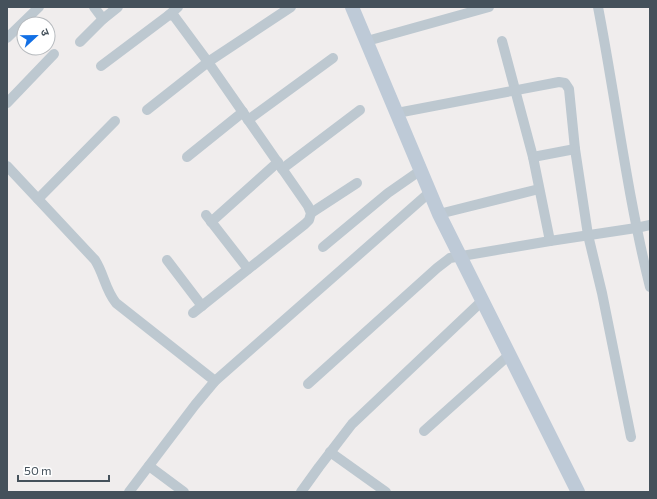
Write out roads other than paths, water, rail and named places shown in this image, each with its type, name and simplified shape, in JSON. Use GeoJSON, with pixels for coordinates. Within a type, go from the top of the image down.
{"type":"FeatureCollection","features":[{"type":"Feature","properties":{"kind":"street"},"geometry":{"type":"LineString","coordinates":[[7,38],[39,7]]}},
{"type":"Feature","properties":{"kind":"street"},"geometry":{"type":"LineString","coordinates":[[94,7],[103,19]]}},
{"type":"Feature","properties":{"kind":"street"},"geometry":{"type":"LineString","coordinates":[[80,42],[103,19],[118,7]]}},
{"type":"Feature","properties":{"kind":"street"},"geometry":{"type":"LineString","coordinates":[[101,66],[178,7]]}},
{"type":"Feature","properties":{"kind":"street"},"geometry":{"type":"LineString","coordinates":[[147,110],[208,62],[291,7]]}},
{"type":"Feature","properties":{"kind":"street"},"geometry":{"type":"LineString","coordinates":[[352,7],[439,214],[578,492]]}},
{"type":"Feature","properties":{"kind":"street"},"geometry":{"type":"LineString","coordinates":[[367,41],[489,7]]}},
{"type":"Feature","properties":{"kind":"street"},"geometry":{"type":"LineString","coordinates":[[598,7],[611,72],[636,228],[649,280]]}},
{"type":"Feature","properties":{"kind":"street"},"geometry":{"type":"LineString","coordinates":[[169,14],[174,16],[208,62],[311,213]]}},
{"type":"Feature","properties":{"kind":"street"},"geometry":{"type":"LineString","coordinates":[[502,41],[533,157],[550,240]]}},
{"type":"Feature","properties":{"kind":"street"},"geometry":{"type":"LineString","coordinates":[[7,103],[52,56]]}},
{"type":"Feature","properties":{"kind":"street"},"geometry":{"type":"LineString","coordinates":[[187,157],[245,116],[333,58]]}},
{"type":"Feature","properties":{"kind":"street"},"geometry":{"type":"LineString","coordinates":[[397,113],[560,82],[565,83],[569,89],[575,149],[588,235],[602,293],[631,438]]}},
{"type":"Feature","properties":{"kind":"street"},"geometry":{"type":"LineString","coordinates":[[248,269],[209,218],[360,110]]}},
{"type":"Feature","properties":{"kind":"street"},"geometry":{"type":"LineString","coordinates":[[38,199],[115,121]]}},
{"type":"Feature","properties":{"kind":"street"},"geometry":{"type":"LineString","coordinates":[[533,157],[575,149]]}},
{"type":"Feature","properties":{"kind":"street"},"geometry":{"type":"LineString","coordinates":[[7,166],[95,260],[100,267],[109,294],[116,302],[215,381]]}},
{"type":"Feature","properties":{"kind":"street"},"geometry":{"type":"LineString","coordinates":[[323,247],[388,193],[421,170]]}},
{"type":"Feature","properties":{"kind":"street"},"geometry":{"type":"LineString","coordinates":[[193,313],[305,224],[309,220],[311,213],[357,183]]}},
{"type":"Feature","properties":{"kind":"street"},"geometry":{"type":"LineString","coordinates":[[439,214],[539,189]]}},
{"type":"Feature","properties":{"kind":"street"},"geometry":{"type":"LineString","coordinates":[[129,492],[215,381],[430,192]]}},
{"type":"Feature","properties":{"kind":"street"},"geometry":{"type":"LineString","coordinates":[[308,384],[450,258],[550,240],[650,225]]}},
{"type":"Feature","properties":{"kind":"street"},"geometry":{"type":"LineString","coordinates":[[167,260],[202,306]]}},
{"type":"Feature","properties":{"kind":"street"},"geometry":{"type":"LineString","coordinates":[[301,492],[352,424],[482,301]]}},
{"type":"Feature","properties":{"kind":"street"},"geometry":{"type":"LineString","coordinates":[[424,431],[509,355]]}},
{"type":"Feature","properties":{"kind":"street"},"geometry":{"type":"LineString","coordinates":[[330,452],[386,492]]}},
{"type":"Feature","properties":{"kind":"street"},"geometry":{"type":"LineString","coordinates":[[149,466],[184,492]]}}]}
